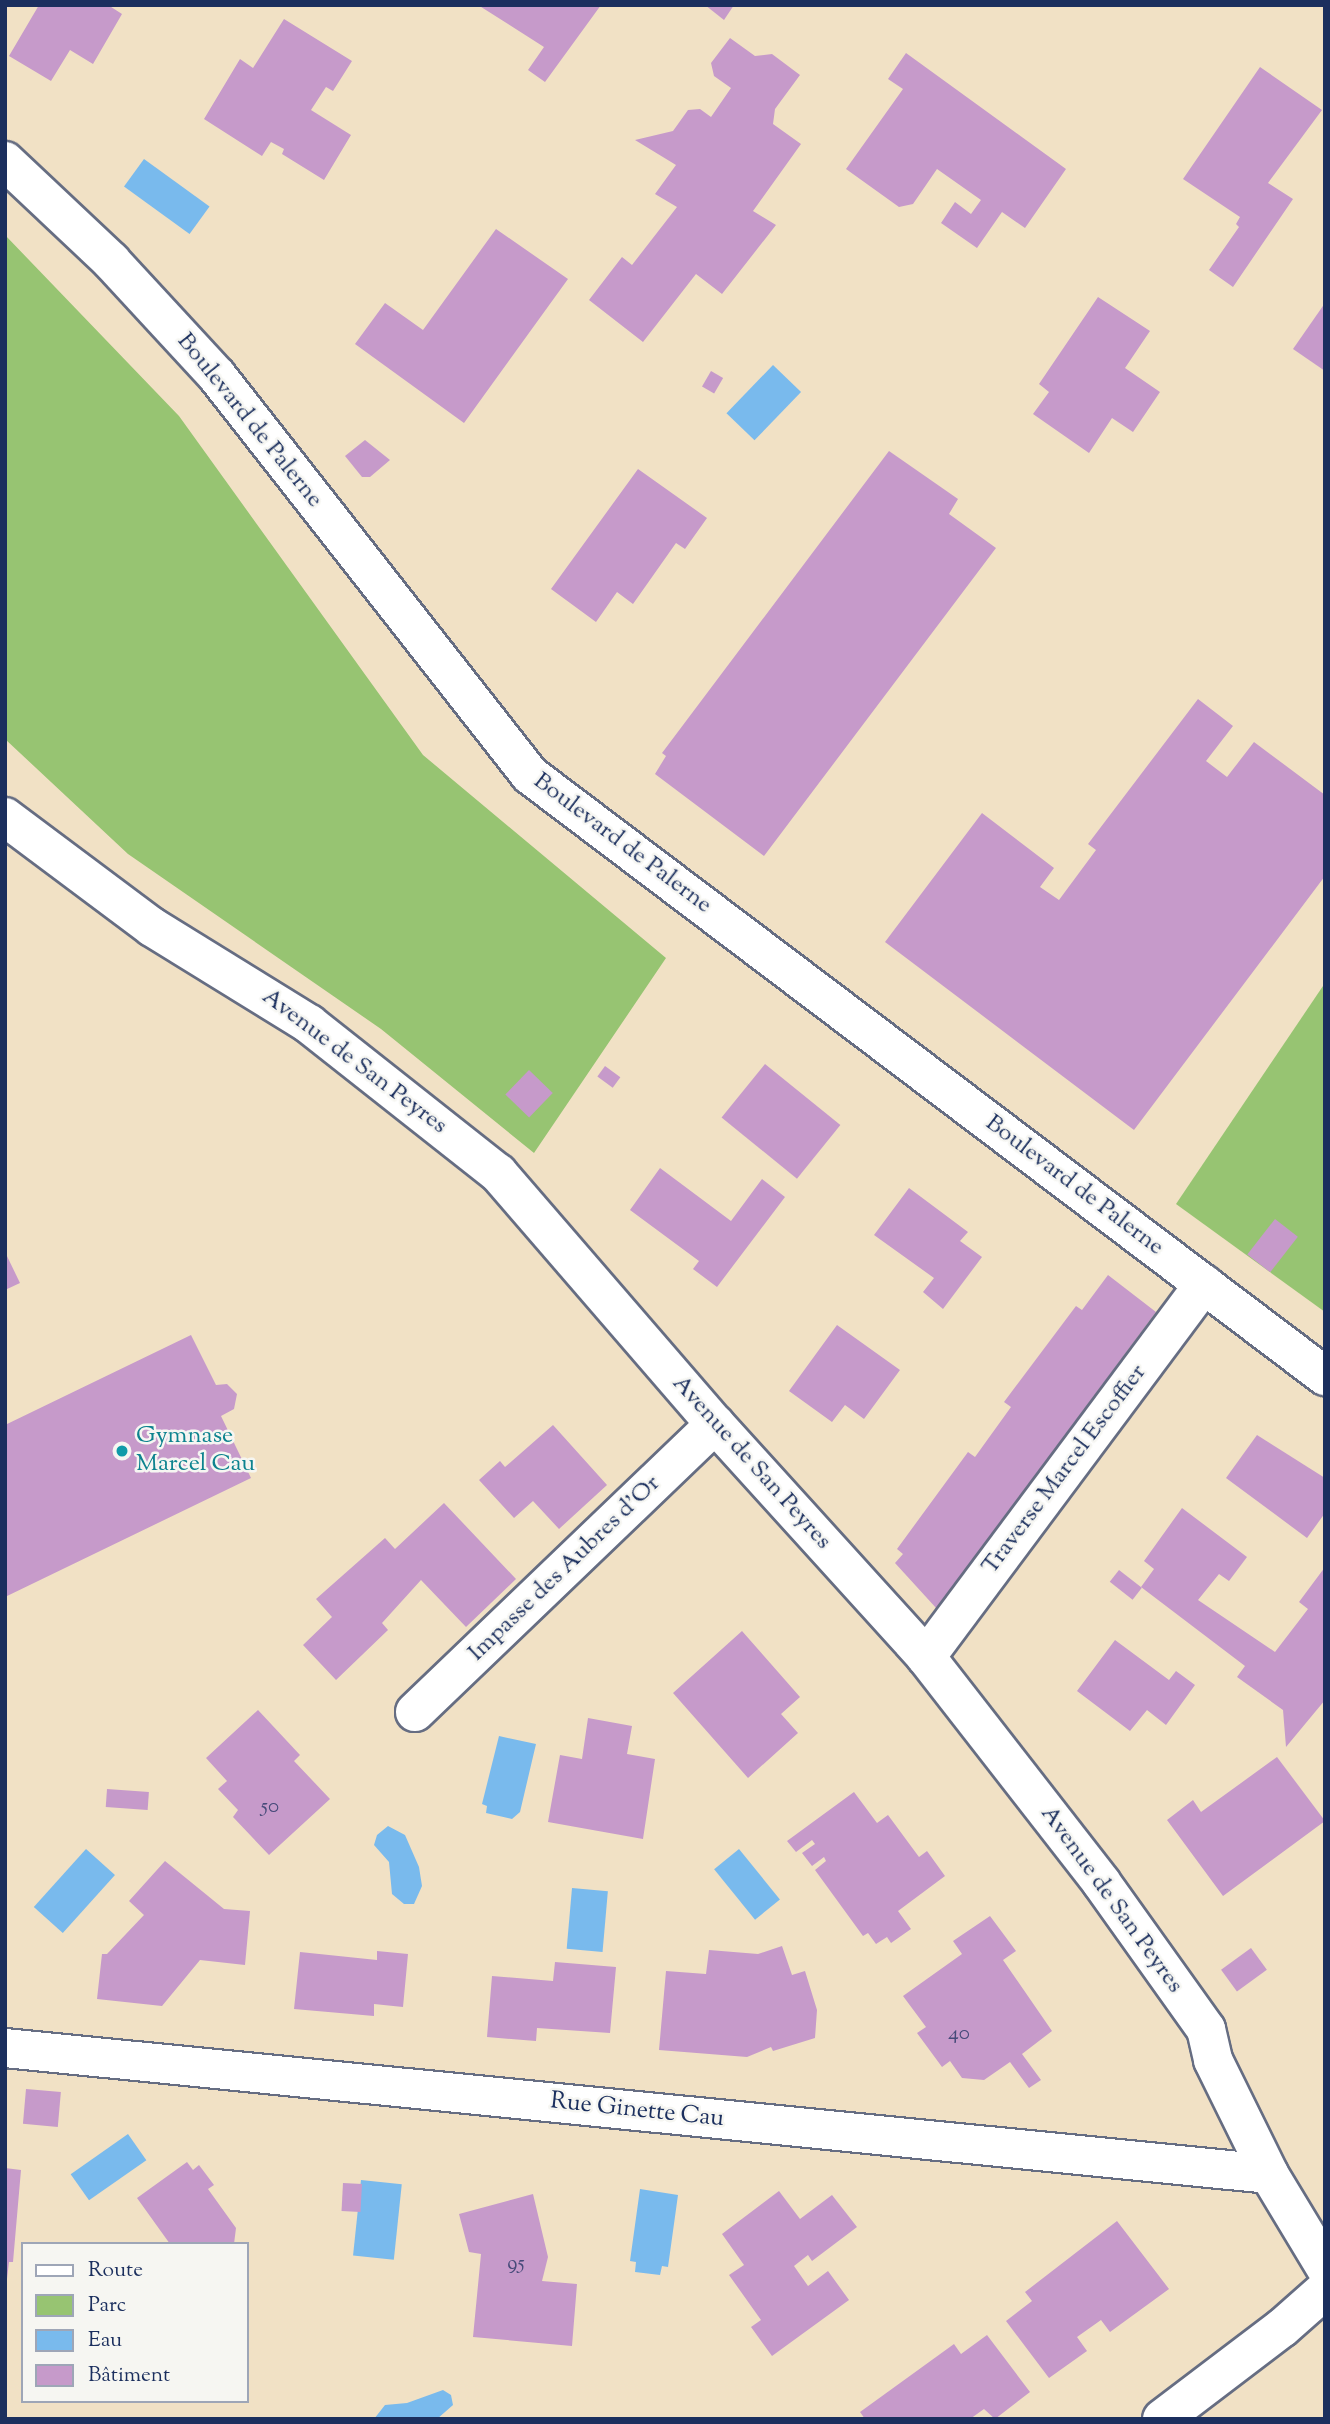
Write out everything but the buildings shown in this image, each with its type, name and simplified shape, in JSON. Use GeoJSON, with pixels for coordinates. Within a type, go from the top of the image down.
{"type":"FeatureCollection","features":[{"type":"Feature","properties":{"kind":"street","name":"Boulevard de Palerne"},"geometry":{"type":"LineString","coordinates":[[5,161],[111,261],[217,376],[530,775],[1325,1376]]}},
{"type":"Feature","properties":{"kind":"street","name":"Avenue de San Peyres"},"geometry":{"type":"LineString","coordinates":[[5,817],[152,927],[309,1024],[498,1173],[715,1424],[926,1657],[1101,1882],[1206,2029],[1213,2060],[1269,2174],[1325,2267]]}},
{"type":"Feature","properties":{"kind":"street","name":"Traverse Marcel Escoffier"},"geometry":{"type":"LineString","coordinates":[[926,1657],[1204,1284]]}},
{"type":"Feature","properties":{"kind":"street","name":"Impasse des Aubres d’Or"},"geometry":{"type":"LineString","coordinates":[[415,1713],[715,1424]]}},
{"type":"Feature","properties":{"kind":"street","name":"Rue Ginette Cau"},"geometry":{"type":"LineString","coordinates":[[5,2048],[1269,2174]]}},
{"type":"Feature","properties":{"kind":"street"},"geometry":{"type":"LineString","coordinates":[[1162,2419],[1282,2328],[1325,2290]]}},
{"type":"Feature","properties":{"kind":"green space"},"geometry":{"type":"Polygon","coordinates":[[[5,235],[179,416],[423,755],[666,958],[534,1153],[381,1029],[128,854],[5,739],[5,235]]]}},
{"type":"Feature","properties":{"kind":"green space"},"geometry":{"type":"Polygon","coordinates":[[[1325,983],[1325,1312],[1176,1204],[1325,983]]]}},
{"type":"Feature","properties":{"kind":"water"},"geometry":{"type":"Polygon","coordinates":[[[144,159],[210,207],[190,234],[124,187],[144,159]]]}},
{"type":"Feature","properties":{"kind":"water"},"geometry":{"type":"Polygon","coordinates":[[[773,365],[801,392],[755,440],[726,413],[773,365]]]}},
{"type":"Feature","properties":{"kind":"water"},"geometry":{"type":"Polygon","coordinates":[[[499,1736],[536,1744],[520,1812],[512,1819],[486,1813],[487,1806],[482,1804],[499,1736]]]}},
{"type":"Feature","properties":{"kind":"water"},"geometry":{"type":"Polygon","coordinates":[[[388,1826],[405,1835],[419,1867],[422,1886],[414,1904],[404,1904],[392,1894],[389,1862],[374,1845],[377,1835],[388,1826]]]}},
{"type":"Feature","properties":{"kind":"water"},"geometry":{"type":"Polygon","coordinates":[[[86,1849],[115,1875],[63,1933],[34,1907],[86,1849]]]}},
{"type":"Feature","properties":{"kind":"water"},"geometry":{"type":"Polygon","coordinates":[[[739,1849],[780,1900],[755,1920],[714,1869],[739,1849]]]}},
{"type":"Feature","properties":{"kind":"water"},"geometry":{"type":"Polygon","coordinates":[[[572,1888],[608,1891],[603,1952],[567,1949],[572,1888]]]}},
{"type":"Feature","properties":{"kind":"water"},"geometry":{"type":"Polygon","coordinates":[[[128,2134],[146,2160],[89,2200],[71,2174],[128,2134]]]}},
{"type":"Feature","properties":{"kind":"water"},"geometry":{"type":"Polygon","coordinates":[[[361,2180],[402,2184],[394,2260],[353,2256],[361,2180]]]}},
{"type":"Feature","properties":{"kind":"water"},"geometry":{"type":"Polygon","coordinates":[[[640,2189],[678,2195],[668,2267],[662,2266],[660,2275],[635,2272],[636,2262],[630,2261],[640,2189]]]}},
{"type":"Feature","properties":{"kind":"water"},"geometry":{"type":"Polygon","coordinates":[[[443,2390],[451,2395],[453,2405],[437,2419],[374,2419],[385,2405],[407,2403],[443,2390]]]}},
{"type":"Feature","properties":{"kind":"place","name":"Gymnase Marcel Cau"},"geometry":{"type":"Point","coordinates":[122,1451]}}]}
